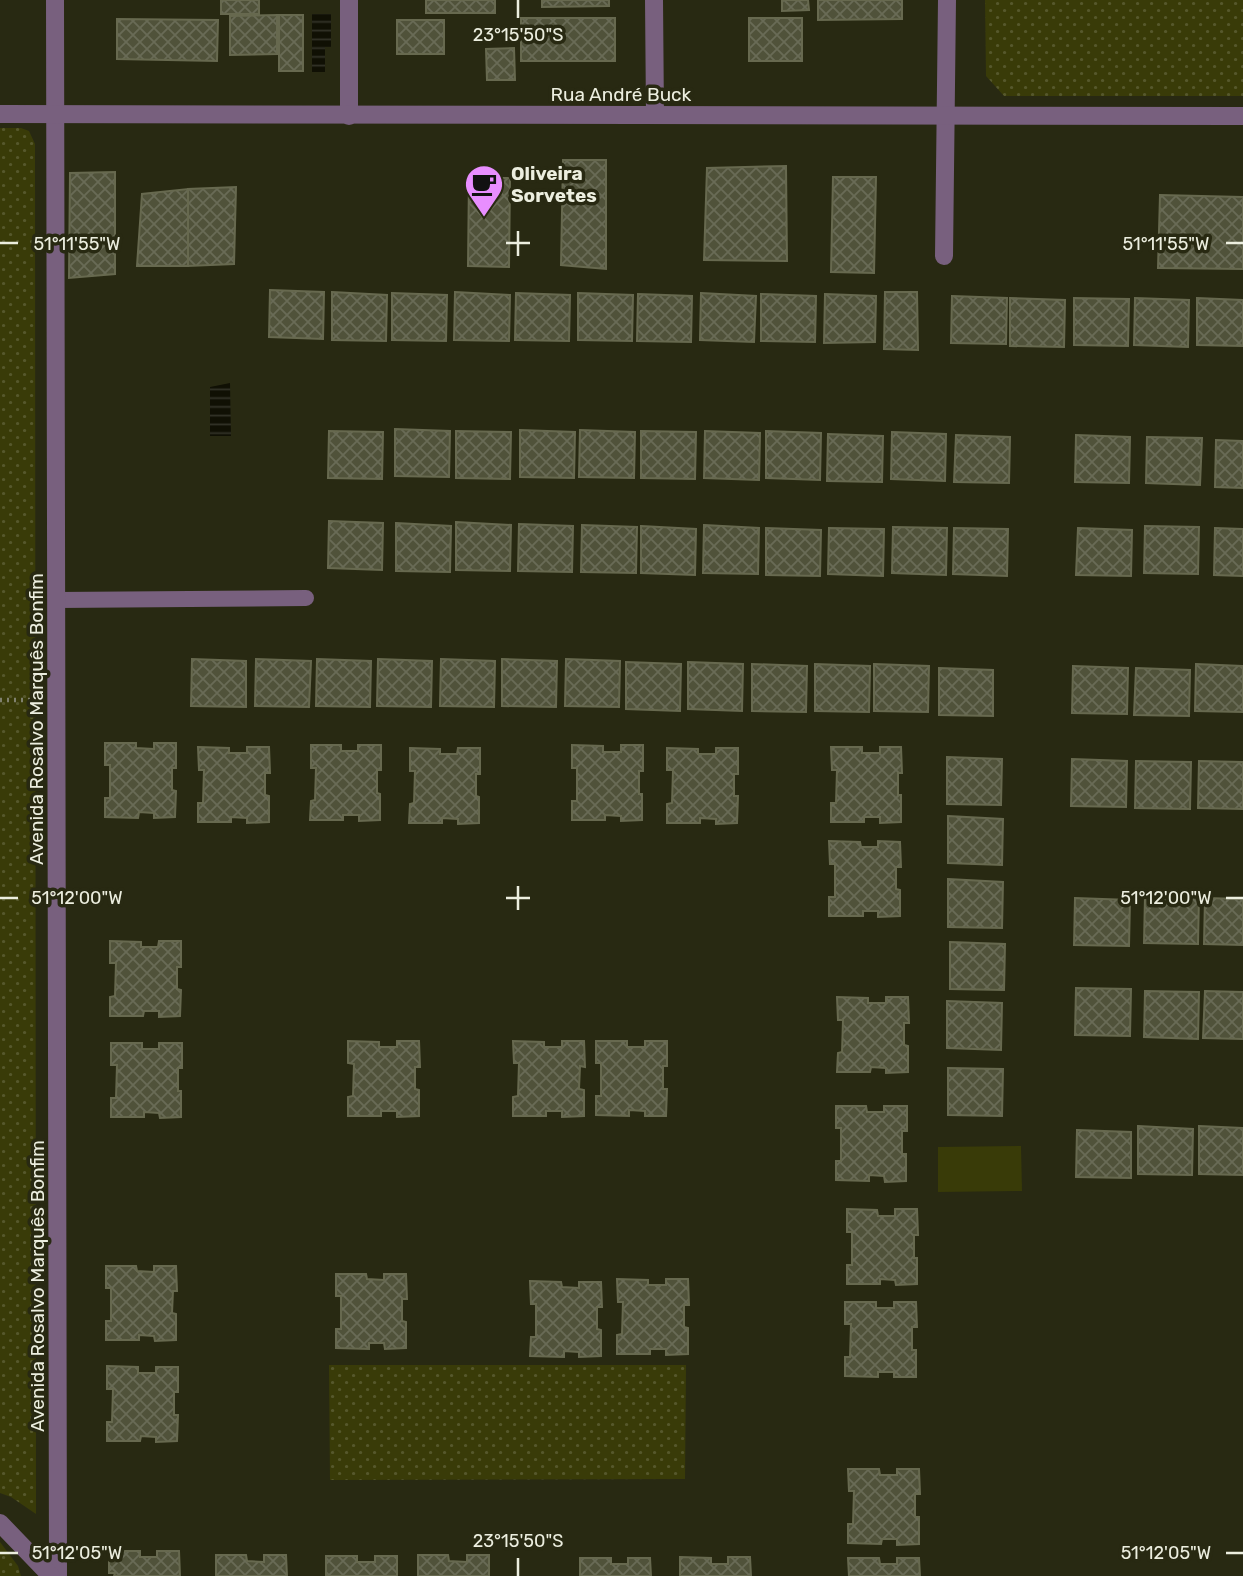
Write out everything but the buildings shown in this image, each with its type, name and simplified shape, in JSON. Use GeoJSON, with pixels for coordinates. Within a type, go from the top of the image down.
{"type":"FeatureCollection","features":[{"type":"Feature","properties":{"kind":"street","name":"Avenida Rosalvo Marquês Bonfim"},"geometry":{"type":"LineString","coordinates":[[55,0],[58,1576]]}},
{"type":"Feature","properties":{"kind":"street"},"geometry":{"type":"LineString","coordinates":[[349,0],[349,116]]}},
{"type":"Feature","properties":{"kind":"street"},"geometry":{"type":"LineString","coordinates":[[654,0],[655,115]]}},
{"type":"Feature","properties":{"kind":"street"},"geometry":{"type":"LineString","coordinates":[[944,256],[947,0]]}},
{"type":"Feature","properties":{"kind":"street","name":"Rua André Buck"},"geometry":{"type":"LineString","coordinates":[[0,114],[1243,116]]}},
{"type":"Feature","properties":{"kind":"street"},"geometry":{"type":"LineString","coordinates":[[0,1523],[51,1576]]}},
{"type":"Feature","properties":{"kind":"lane"},"geometry":{"type":"LineString","coordinates":[[57,600],[306,598]]}},
{"type":"Feature","properties":{"kind":"path"},"geometry":{"type":"LineString","coordinates":[[0,700],[57,700]]}},
{"type":"Feature","properties":{"kind":"shaded area"},"geometry":{"type":"Polygon","coordinates":[[[985,0],[1243,0],[1243,96],[1004,96],[986,76],[985,0]]]}},
{"type":"Feature","properties":{"kind":"shaded area"},"geometry":{"type":"Polygon","coordinates":[[[312,14],[331,14],[331,47],[325,47],[325,72],[312,72],[312,14]]]}},
{"type":"Feature","properties":{"kind":"shaded area"},"geometry":{"type":"Polygon","coordinates":[[[0,128],[21,128],[29,131],[35,144],[36,1514],[0,1493],[0,128]]]}},
{"type":"Feature","properties":{"kind":"shaded area"},"geometry":{"type":"Polygon","coordinates":[[[230,383],[231,436],[210,436],[210,387],[230,383]]]}},
{"type":"Feature","properties":{"kind":"shaded area"},"geometry":{"type":"Polygon","coordinates":[[[1021,1146],[1022,1191],[938,1192],[938,1147],[1021,1146]]]}},
{"type":"Feature","properties":{"kind":"shaded area"},"geometry":{"type":"Polygon","coordinates":[[[329,1365],[686,1365],[685,1479],[330,1480],[329,1365]]]}},
{"type":"Feature","properties":{"kind":"shaded area"},"geometry":{"type":"Polygon","coordinates":[[[0,1542],[18,1566],[21,1576],[0,1576],[0,1542]]]}},
{"type":"Feature","properties":{"kind":"place","name":"Oliveira Sorvetes"},"geometry":{"type":"Point","coordinates":[484,218]}}]}
